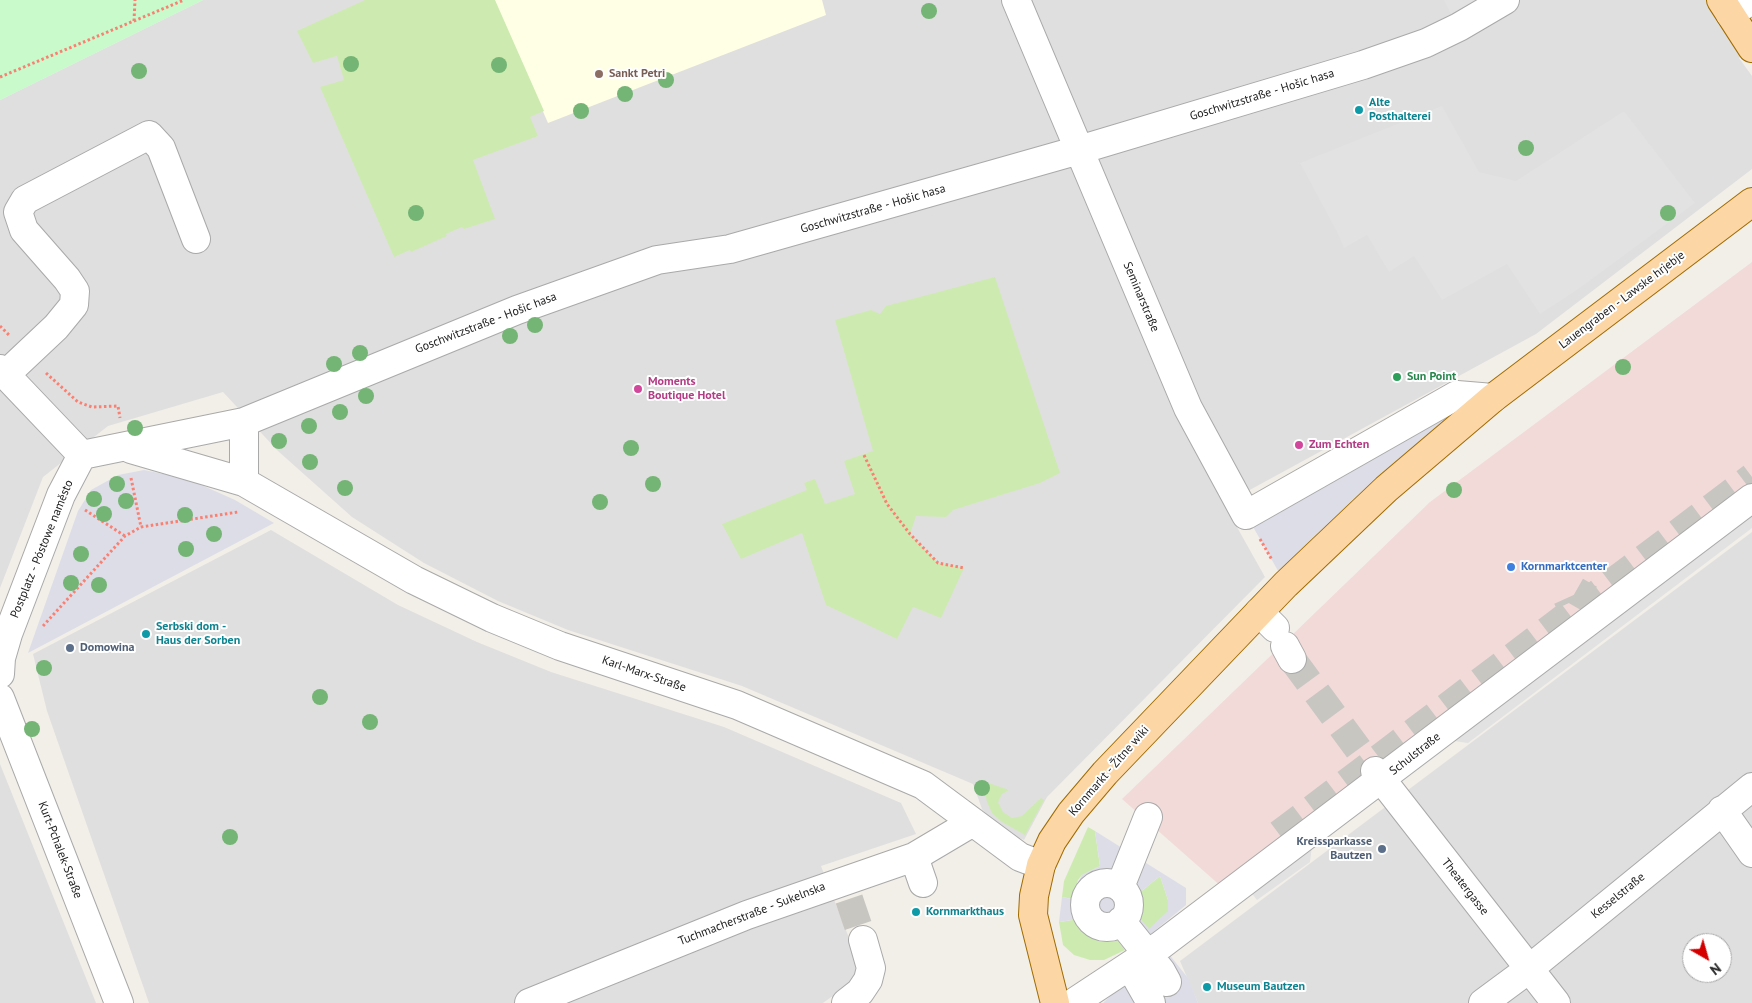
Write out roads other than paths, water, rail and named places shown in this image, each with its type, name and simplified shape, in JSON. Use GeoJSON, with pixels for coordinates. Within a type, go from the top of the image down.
{"type":"FeatureCollection","features":[{"type":"Feature","properties":{"kind":"main road"},"geometry":{"type":"LineString","coordinates":[[1734,5],[1752,48]]}},
{"type":"Feature","properties":{"kind":"main road","name":"Lauengraben - Lawske hrjebje"},"geometry":{"type":"LineString","coordinates":[[1286,584],[1386,489],[1493,398],[1752,202]]}},
{"type":"Feature","properties":{"kind":"main road","name":"Kornmarkt - Žitne wiki"},"geometry":{"type":"LineString","coordinates":[[1055,1003],[1034,915],[1034,896],[1042,866],[1052,841],[1071,814],[1105,773],[1278,636],[1286,584]]}},
{"type":"Feature","properties":{"kind":"street","name":"Seminarstraße"},"geometry":{"type":"LineString","coordinates":[[1016,0],[1188,408],[1246,515],[1457,395],[1493,398]]}},
{"type":"Feature","properties":{"kind":"street","name":"Goschwitzstraße - Hošic hasa"},"geometry":{"type":"LineString","coordinates":[[244,422],[517,310],[657,260],[730,249],[1078,150],[1363,64],[1408,49],[1459,27],[1505,0]]}},
{"type":"Feature","properties":{"kind":"street"},"geometry":{"type":"LineString","coordinates":[[127,460],[244,422],[244,482],[127,460],[82,455],[3,372],[27,354],[56,327],[74,304],[75,291],[67,279],[24,230],[18,212],[25,200],[149,135],[161,148],[196,239]]}},
{"type":"Feature","properties":{"kind":"street","name":"Postplatz - Póstowe naměsto"},"geometry":{"type":"LineString","coordinates":[[0,674],[1,658],[8,634],[61,495],[82,455]]}},
{"type":"Feature","properties":{"kind":"street","name":"Karl-Marx-Straße"},"geometry":{"type":"LineString","coordinates":[[244,482],[414,580],[492,618],[560,646],[737,705],[923,785],[1020,857],[1042,866]]}},
{"type":"Feature","properties":{"kind":"street","name":"Schulstraße"},"geometry":{"type":"LineString","coordinates":[[1073,1003],[1139,960],[1247,881],[1372,767],[1752,498]]}},
{"type":"Feature","properties":{"kind":"street","name":"Kurt-Pchalek-Straße"},"geometry":{"type":"LineString","coordinates":[[0,698],[119,1003]]}},
{"type":"Feature","properties":{"kind":"street","name":"Theatergasse"},"geometry":{"type":"LineString","coordinates":[[1372,767],[1556,1003]]}},
{"type":"Feature","properties":{"kind":"street","name":"Kesselstraße"},"geometry":{"type":"LineString","coordinates":[[1483,1003],[1528,969],[1752,787]]}},
{"type":"Feature","properties":{"kind":"street"},"geometry":{"type":"LineString","coordinates":[[1722,810],[1752,853]]}},
{"type":"Feature","properties":{"kind":"street"},"geometry":{"type":"LineString","coordinates":[[1120,887],[1148,817]]}},
{"type":"Feature","properties":{"kind":"street","name":"Tuchmacherstraße - Sukelnska"},"geometry":{"type":"LineString","coordinates":[[529,1003],[738,918],[846,890],[914,857],[973,822]]}},
{"type":"Feature","properties":{"kind":"street"},"geometry":{"type":"LineString","coordinates":[[1247,881],[1279,834]]}},
{"type":"Feature","properties":{"kind":"street"},"geometry":{"type":"LineString","coordinates":[[914,857],[922,883]]}},
{"type":"Feature","properties":{"kind":"street"},"geometry":{"type":"LineString","coordinates":[[1099,884],[1113,884],[1125,892],[1129,904],[1126,916],[1121,921],[1115,925],[1100,926],[1088,916],[1086,902],[1088,895],[1099,884]]}},
{"type":"Feature","properties":{"kind":"street"},"geometry":{"type":"LineString","coordinates":[[1121,921],[1139,960],[1167,994]]}},
{"type":"Feature","properties":{"kind":"street"},"geometry":{"type":"LineString","coordinates":[[846,1003],[860,992],[868,980],[871,968],[863,940]]}},
{"type":"Feature","properties":{"kind":"tunnel"},"geometry":{"type":"LineString","coordinates":[[1576,591],[1590,599],[1752,477]]}},
{"type":"Feature","properties":{"kind":"tunnel"},"geometry":{"type":"LineString","coordinates":[[1279,834],[1573,611],[1567,598]]}},
{"type":"Feature","properties":{"kind":"tunnel"},"geometry":{"type":"LineString","coordinates":[[1292,659],[1364,757]]}},
{"type":"Feature","properties":{"kind":"tunnel"},"geometry":{"type":"LineString","coordinates":[[849,899],[863,940]]}},
{"type":"Feature","properties":{"kind":"place","name":"Sankt Petri"},"geometry":{"type":"Point","coordinates":[599,74]}},
{"type":"Feature","properties":{"kind":"place","name":"Alte Posthalterei"},"geometry":{"type":"Point","coordinates":[1359,110]}},
{"type":"Feature","properties":{"kind":"place","name":"Sun Point"},"geometry":{"type":"Point","coordinates":[1397,377]}},
{"type":"Feature","properties":{"kind":"place","name":"Moments Boutique Hotel"},"geometry":{"type":"Point","coordinates":[638,389]}},
{"type":"Feature","properties":{"kind":"place","name":"Zum Echten"},"geometry":{"type":"Point","coordinates":[1299,445]}},
{"type":"Feature","properties":{"kind":"place","name":"Kornmarktcenter"},"geometry":{"type":"Point","coordinates":[1511,567]}},
{"type":"Feature","properties":{"kind":"place","name":"Serbski dom - Haus der Sorben"},"geometry":{"type":"Point","coordinates":[146,634]}},
{"type":"Feature","properties":{"kind":"place","name":"Domowina"},"geometry":{"type":"Point","coordinates":[70,648]}},
{"type":"Feature","properties":{"kind":"place","name":"Kreissparkasse Bautzen"},"geometry":{"type":"Point","coordinates":[1382,849]}},
{"type":"Feature","properties":{"kind":"place","name":"Kornmarkthaus"},"geometry":{"type":"Point","coordinates":[916,912]}},
{"type":"Feature","properties":{"kind":"place","name":"Museum Bautzen"},"geometry":{"type":"Point","coordinates":[1207,987]}}]}
